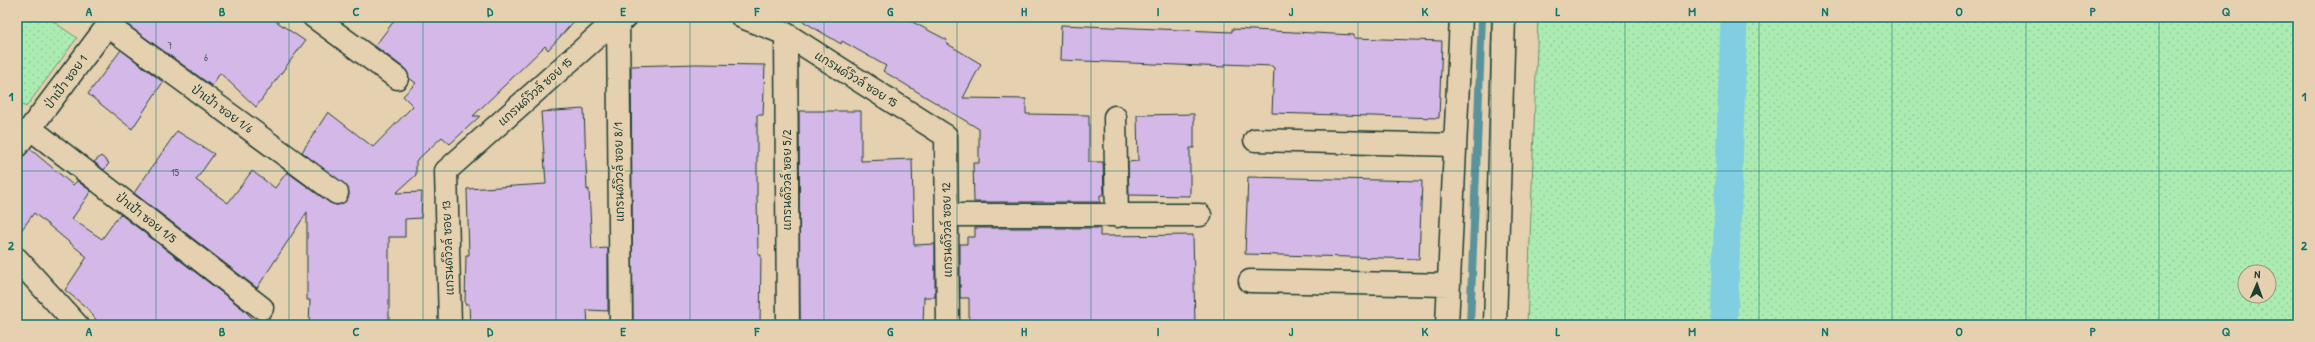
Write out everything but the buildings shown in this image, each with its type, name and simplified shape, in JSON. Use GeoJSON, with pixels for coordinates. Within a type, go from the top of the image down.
{"type":"FeatureCollection","features":[{"type":"Feature","properties":{"kind":"street"},"geometry":{"type":"LineString","coordinates":[[314,17],[397,78]]}},
{"type":"Feature","properties":{"kind":"street","name":"แกรนด์วิวล์ ซอย 15"},"geometry":{"type":"LineString","coordinates":[[742,17],[786,34],[946,136]]}},
{"type":"Feature","properties":{"kind":"street"},"geometry":{"type":"LineString","coordinates":[[1447,325],[1460,17]]}},
{"type":"Feature","properties":{"kind":"street"},"geometry":{"type":"LineString","coordinates":[[1494,325],[1504,17]]}},
{"type":"Feature","properties":{"kind":"street","name":"แกรนด์วิวล์ ซอย 15"},"geometry":{"type":"LineString","coordinates":[[446,171],[622,18]]}},
{"type":"Feature","properties":{"kind":"street","name":"แกรนด์วิวล์ ซอย 8/1"},"geometry":{"type":"LineString","coordinates":[[621,325],[622,18]]}},
{"type":"Feature","properties":{"kind":"street","name":"ป่าเป้า ซอย 1"},"geometry":{"type":"LineString","coordinates":[[24,138],[110,21]]}},
{"type":"Feature","properties":{"kind":"street","name":"ป่าเป้า ซอย 1/6"},"geometry":{"type":"LineString","coordinates":[[110,21],[337,193]]}},
{"type":"Feature","properties":{"kind":"street","name":"แกรนด์วิวล์ ซอย 5/2"},"geometry":{"type":"LineString","coordinates":[[786,34],[788,325]]}},
{"type":"Feature","properties":{"kind":"street"},"geometry":{"type":"LineString","coordinates":[[1115,117],[1117,216]]}},
{"type":"Feature","properties":{"kind":"street","name":"แกรนด์วิวล์ ซอย 12"},"geometry":{"type":"LineString","coordinates":[[946,136],[948,325]]}},
{"type":"Feature","properties":{"kind":"street","name":"ป่าเป้า ซอย 1/5"},"geometry":{"type":"LineString","coordinates":[[24,138],[262,308]]}},
{"type":"Feature","properties":{"kind":"street"},"geometry":{"type":"LineString","coordinates":[[1255,140],[1455,145]]}},
{"type":"Feature","properties":{"kind":"street","name":"แกรนด์วิวล์ ซอย 13"},"geometry":{"type":"LineString","coordinates":[[446,171],[450,325]]}},
{"type":"Feature","properties":{"kind":"street"},"geometry":{"type":"LineString","coordinates":[[947,215],[1200,215]]}},
{"type":"Feature","properties":{"kind":"street"},"geometry":{"type":"LineString","coordinates":[[17,259],[77,325]]}},
{"type":"Feature","properties":{"kind":"street"},"geometry":{"type":"LineString","coordinates":[[1250,281],[1449,285]]}},
{"type":"Feature","properties":{"kind":"green space"},"geometry":{"type":"Polygon","coordinates":[[[17,17],[47,17],[77,38],[26,107],[17,102],[17,17]]]}},
{"type":"Feature","properties":{"kind":"green space"},"geometry":{"type":"Polygon","coordinates":[[[1538,17],[2298,17],[2298,325],[1527,325],[1538,17]]]}},
{"type":"Feature","properties":{"kind":"waterway"},"geometry":{"type":"LineString","coordinates":[[1470,325],[1482,17]]}},
{"type":"Feature","properties":{"kind":"waterway"},"geometry":{"type":"LineString","coordinates":[[1724,325],[1734,17]]}}]}
